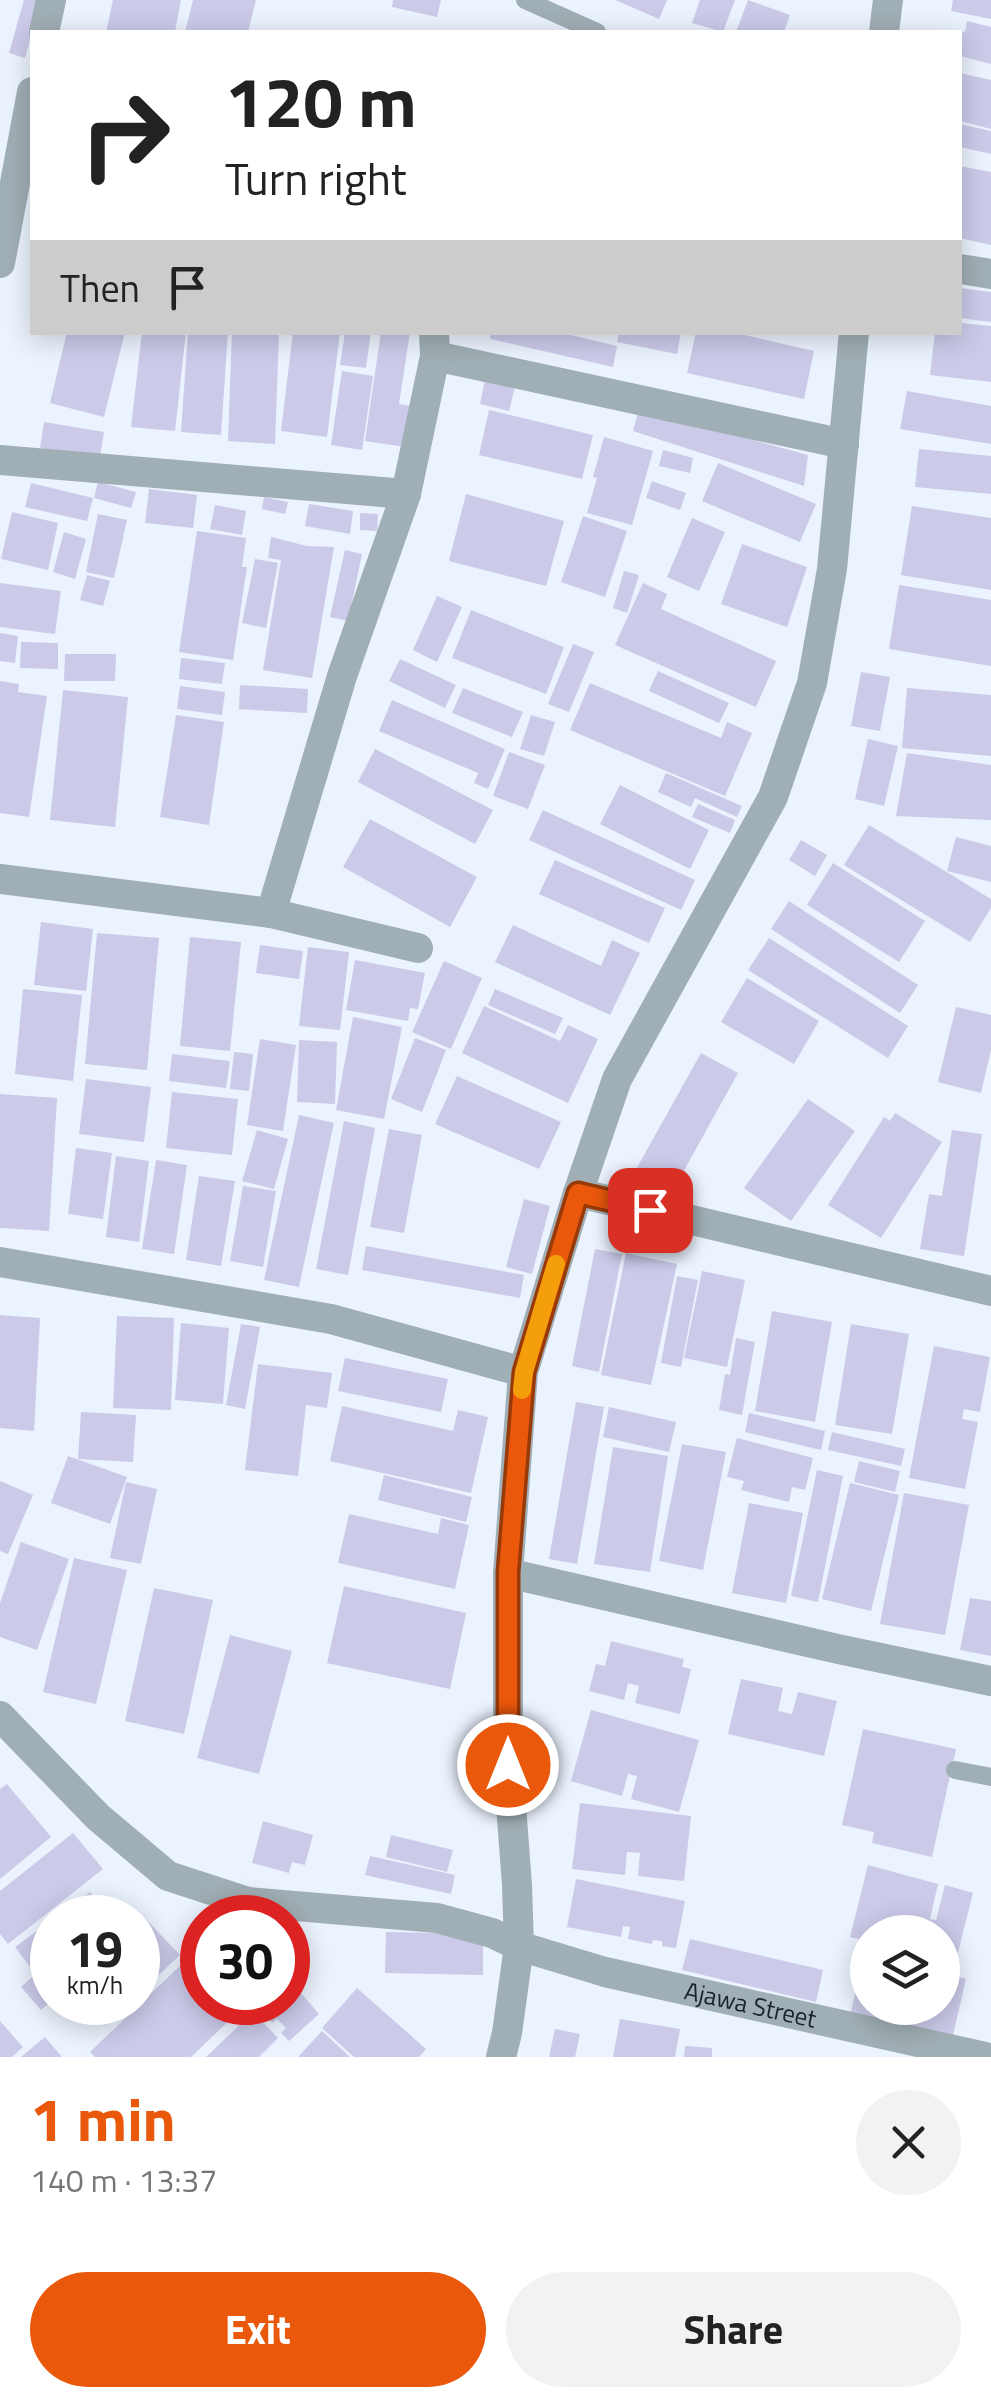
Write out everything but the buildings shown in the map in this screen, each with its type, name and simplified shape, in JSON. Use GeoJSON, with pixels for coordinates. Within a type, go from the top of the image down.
{"type":"FeatureCollection","features":[{"type":"Feature","properties":{"kind":"street"},"geometry":{"type":"LineString","coordinates":[[44,30],[51,0]]}},
{"type":"Feature","properties":{"kind":"street"},"geometry":{"type":"LineString","coordinates":[[884,30],[888,0]]}},
{"type":"Feature","properties":{"kind":"street"},"geometry":{"type":"LineString","coordinates":[[0,263],[30,103]]}},
{"type":"Feature","properties":{"kind":"street"},"geometry":{"type":"LineString","coordinates":[[962,268],[991,274]]}},
{"type":"Feature","properties":{"kind":"street"},"geometry":{"type":"LineString","coordinates":[[501,2057],[518,1946],[508,1765],[508,1572],[524,1372],[617,1080],[773,797],[812,683],[832,569],[854,335]]}},
{"type":"Feature","properties":{"kind":"street"},"geometry":{"type":"LineString","coordinates":[[271,913],[342,676],[406,494],[435,344],[844,444]]}},
{"type":"Feature","properties":{"kind":"street"},"geometry":{"type":"LineString","coordinates":[[0,460],[406,494]]}},
{"type":"Feature","properties":{"kind":"street"},"geometry":{"type":"LineString","coordinates":[[0,879],[271,913],[418,948]]}},
{"type":"Feature","properties":{"kind":"street"},"geometry":{"type":"LineString","coordinates":[[578,1193],[991,1290]]}},
{"type":"Feature","properties":{"kind":"street"},"geometry":{"type":"LineString","coordinates":[[0,1262],[330,1319],[524,1372]]}},
{"type":"Feature","properties":{"kind":"street"},"geometry":{"type":"LineString","coordinates":[[508,1572],[838,1650],[991,1681]]}},
{"type":"Feature","properties":{"kind":"street","name":"Ajawa Street"},"geometry":{"type":"LineString","coordinates":[[0,1716],[98,1817],[168,1876],[248,1902],[437,1918],[606,1972],[985,2057]]}},
{"type":"Feature","properties":{"kind":"lane"},"geometry":{"type":"LineString","coordinates":[[526,0],[592,30]]}},
{"type":"Feature","properties":{"kind":"lane"},"geometry":{"type":"LineString","coordinates":[[955,1770],[991,1777]]}},
{"type":"Feature","properties":{"kind":"slow traffic"},"geometry":{"type":"LineString","coordinates":[[522,1390],[556,1264]]}},
{"type":"Feature","properties":{"kind":"route"},"geometry":{"type":"LineString","coordinates":[[508,1765],[508,1572],[524,1372],[578,1193],[650,1210]]}}]}
